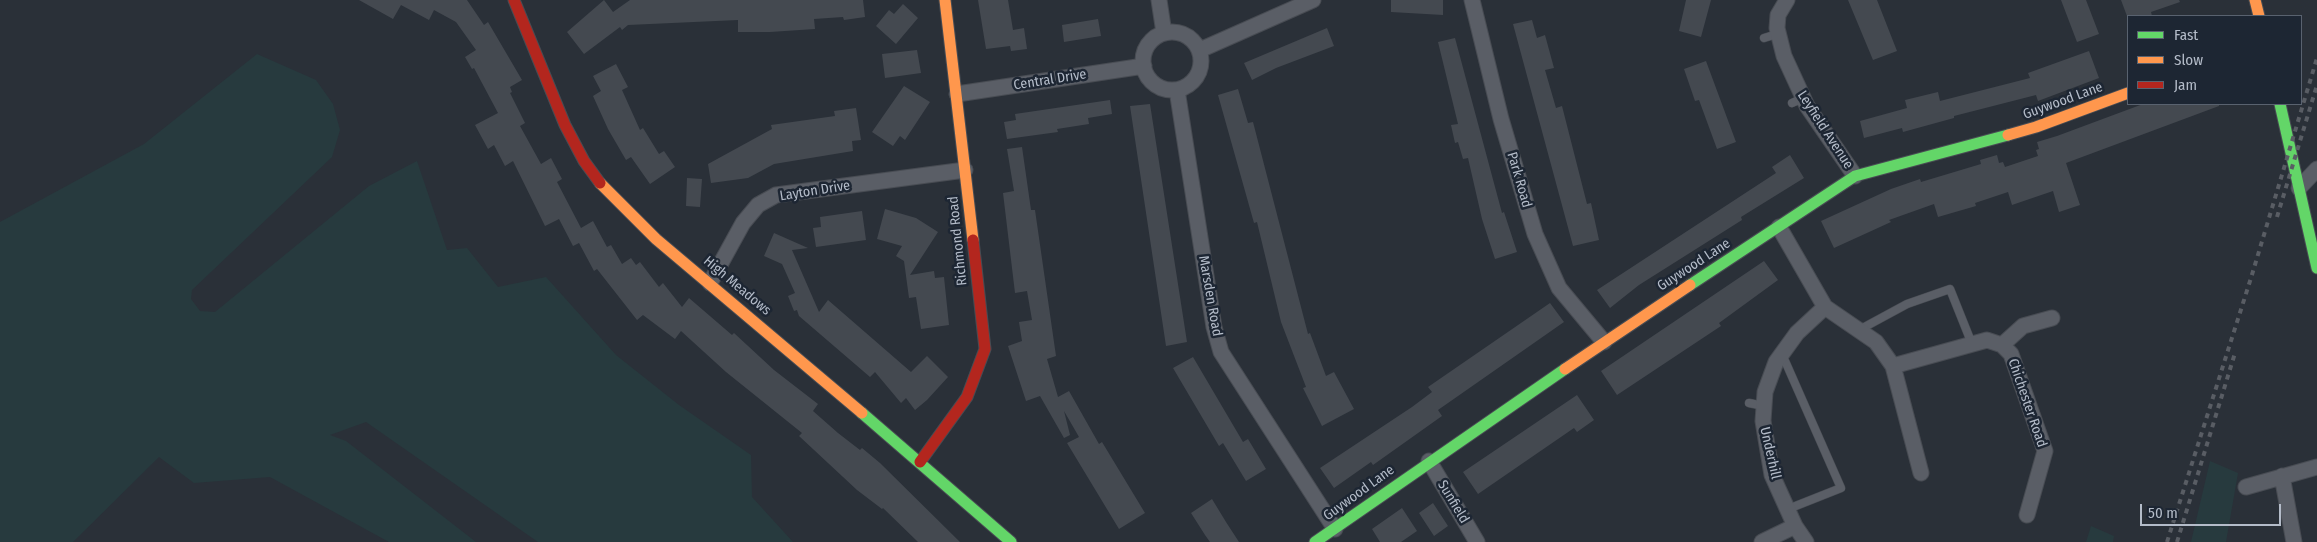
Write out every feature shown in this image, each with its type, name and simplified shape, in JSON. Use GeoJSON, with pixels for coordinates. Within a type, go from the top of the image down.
{"type":"FeatureCollection","features":[{"type":"Feature","properties":{"kind":"street","name":"High Meadows"},"geometry":{"type":"LineString","coordinates":[[514,0],[565,125],[584,161],[602,186],[656,239],[920,462],[1011,542]]}},
{"type":"Feature","properties":{"kind":"street","name":"Richmond Road"},"geometry":{"type":"LineString","coordinates":[[920,462],[967,397],[985,349],[945,0]]}},
{"type":"Feature","properties":{"kind":"street"},"geometry":{"type":"LineString","coordinates":[[1159,0],[1164,33]]}},
{"type":"Feature","properties":{"kind":"street"},"geometry":{"type":"LineString","coordinates":[[1200,50],[1313,0]]}},
{"type":"Feature","properties":{"kind":"street","name":"Park Road"},"geometry":{"type":"LineString","coordinates":[[1472,0],[1502,119],[1535,234],[1559,288],[1604,342]]}},
{"type":"Feature","properties":{"kind":"street","name":"Leyfield Avenue"},"geometry":{"type":"LineString","coordinates":[[1787,0],[1778,15],[1771,36],[1784,56],[1797,100],[1855,176]]}},
{"type":"Feature","properties":{"kind":"street"},"geometry":{"type":"LineString","coordinates":[[2255,0],[2259,15]]}},
{"type":"Feature","properties":{"kind":"street"},"geometry":{"type":"LineString","coordinates":[[1175,32],[1185,35],[1194,41],[1200,50],[1202,63],[1198,76],[1189,85],[1177,90],[1166,90],[1155,85],[1148,76],[1144,66],[1144,55],[1148,46],[1155,38],[1164,33],[1175,32]]}},
{"type":"Feature","properties":{"kind":"street","name":"Central Drive"},"geometry":{"type":"LineString","coordinates":[[957,94],[1144,66]]}},
{"type":"Feature","properties":{"kind":"street","name":"Marsden Road"},"geometry":{"type":"LineString","coordinates":[[1177,90],[1214,327],[1221,352],[1335,529]]}},
{"type":"Feature","properties":{"kind":"street","name":"Guywood Lane"},"geometry":{"type":"LineString","coordinates":[[1316,542],[1429,461],[1604,342],[1855,176],[2036,128],[2127,93]]}},
{"type":"Feature","properties":{"kind":"street"},"geometry":{"type":"LineString","coordinates":[[2280,105],[2317,268]]}},
{"type":"Feature","properties":{"kind":"street"},"geometry":{"type":"LineString","coordinates":[[2299,188],[2317,168]]}},
{"type":"Feature","properties":{"kind":"street","name":"Layton Drive"},"geometry":{"type":"LineString","coordinates":[[710,283],[743,223],[758,205],[776,195],[965,170]]}},
{"type":"Feature","properties":{"kind":"street"},"geometry":{"type":"LineString","coordinates":[[1779,227],[1825,307],[1876,342],[1893,366],[1921,474]]}},
{"type":"Feature","properties":{"kind":"street","name":"Underhill"},"geometry":{"type":"LineString","coordinates":[[1806,542],[1795,526],[1772,475],[1762,421],[1756,404],[1765,392],[1776,362],[1782,353],[1797,333],[1825,307]]}},
{"type":"Feature","properties":{"kind":"street"},"geometry":{"type":"LineString","coordinates":[[2002,344],[2023,326],[2052,318]]}},
{"type":"Feature","properties":{"kind":"street","name":"Chichester Road"},"geometry":{"type":"LineString","coordinates":[[1893,366],[1987,340],[2002,344],[2011,354],[2045,451],[2027,514]]}},
{"type":"Feature","properties":{"kind":"street","name":"Sunfield"},"geometry":{"type":"LineString","coordinates":[[1429,461],[1478,542]]}},
{"type":"Feature","properties":{"kind":"street"},"geometry":{"type":"LineString","coordinates":[[2246,487],[2317,467]]}},
{"type":"Feature","properties":{"kind":"street"},"geometry":{"type":"LineString","coordinates":[[2282,476],[2294,542]]}},
{"type":"Feature","properties":{"kind":"street"},"geometry":{"type":"LineString","coordinates":[[1762,542],[1795,526]]}},
{"type":"Feature","properties":{"kind":"lane"},"geometry":{"type":"LineString","coordinates":[[1859,330],[1907,304],[1950,289],[1972,344]]}},
{"type":"Feature","properties":{"kind":"lane"},"geometry":{"type":"LineString","coordinates":[[1782,353],[1841,488],[1788,509]]}},
{"type":"Feature","properties":{"kind":"green space"},"geometry":{"type":"Polygon","coordinates":[[[257,54],[316,80],[333,104],[340,130],[332,157],[192,290],[191,299],[200,311],[215,312],[369,186],[417,161],[447,250],[467,248],[498,287],[546,277],[616,355],[679,405],[751,455],[752,497],[793,542],[538,542],[366,422],[330,435],[346,441],[476,542],[389,542],[270,477],[194,483],[159,457],[73,542],[0,542],[0,222],[144,144],[257,54]]]}},
{"type":"Feature","properties":{"kind":"green space"},"geometry":{"type":"Polygon","coordinates":[[[2210,461],[2238,473],[2226,542],[2191,542],[2210,461]]]}},
{"type":"Feature","properties":{"kind":"green space"},"geometry":{"type":"Polygon","coordinates":[[[2091,526],[2114,536],[2113,542],[2086,542],[2091,526]]]}},
{"type":"Feature","properties":{"kind":"building"},"geometry":{"type":"Polygon","coordinates":[[[359,0],[467,0],[484,25],[488,22],[522,80],[510,87],[512,92],[510,93],[525,123],[520,126],[541,164],[551,158],[562,179],[557,182],[581,228],[593,221],[607,247],[611,245],[622,264],[631,258],[636,265],[640,262],[659,287],[663,283],[682,307],[689,298],[732,335],[734,333],[774,370],[818,404],[813,411],[838,433],[860,450],[862,448],[880,463],[960,542],[918,542],[883,508],[857,490],[799,436],[802,433],[726,372],[681,331],[675,339],[643,315],[637,320],[597,269],[594,271],[579,243],[573,246],[559,219],[545,226],[513,161],[505,166],[494,145],[488,149],[475,125],[498,113],[474,68],[472,69],[465,57],[476,50],[456,22],[434,10],[429,20],[401,5],[393,19],[359,0]]]}},
{"type":"Feature","properties":{"kind":"building"},"geometry":{"type":"Polygon","coordinates":[[[604,0],[613,12],[630,0],[863,0],[865,17],[844,20],[843,17],[814,19],[815,29],[770,32],[738,32],[738,20],[628,25],[622,30],[620,27],[584,54],[567,32],[604,0]]]}},
{"type":"Feature","properties":{"kind":"building"},"geometry":{"type":"Polygon","coordinates":[[[978,0],[1008,0],[1013,30],[1024,28],[1027,49],[1011,51],[1010,46],[986,49],[978,0]]]}},
{"type":"Feature","properties":{"kind":"building"},"geometry":{"type":"Polygon","coordinates":[[[1391,0],[1443,0],[1443,15],[1391,12],[1391,0]]]}},
{"type":"Feature","properties":{"kind":"building"},"geometry":{"type":"Polygon","coordinates":[[[1686,0],[1711,0],[1701,37],[1679,31],[1686,0]]]}},
{"type":"Feature","properties":{"kind":"building"},"geometry":{"type":"Polygon","coordinates":[[[1848,0],[1877,0],[1897,51],[1873,60],[1848,0]]]}},
{"type":"Feature","properties":{"kind":"building"},"geometry":{"type":"Polygon","coordinates":[[[2061,0],[2086,0],[2099,34],[2077,42],[2061,0]]]}},
{"type":"Feature","properties":{"kind":"building"},"geometry":{"type":"Polygon","coordinates":[[[2121,0],[2179,0],[2180,2],[2151,12],[2152,15],[2127,16],[2121,0]]]}},
{"type":"Feature","properties":{"kind":"building"},"geometry":{"type":"Polygon","coordinates":[[[903,4],[918,18],[896,44],[876,26],[889,10],[894,14],[903,4]]]}},
{"type":"Feature","properties":{"kind":"building"},"geometry":{"type":"Polygon","coordinates":[[[1098,19],[1101,36],[1064,42],[1062,25],[1098,19]]]}},
{"type":"Feature","properties":{"kind":"building"},"geometry":{"type":"Polygon","coordinates":[[[1532,20],[1537,38],[1545,35],[1554,68],[1545,70],[1556,108],[1562,106],[1587,204],[1591,203],[1599,240],[1573,246],[1513,24],[1532,20]]]}},
{"type":"Feature","properties":{"kind":"building"},"geometry":{"type":"Polygon","coordinates":[[[1327,28],[1334,46],[1276,68],[1252,80],[1244,63],[1327,28]]]}},
{"type":"Feature","properties":{"kind":"building"},"geometry":{"type":"Polygon","coordinates":[[[1455,38],[1502,213],[1504,212],[1517,252],[1495,259],[1482,219],[1468,158],[1463,159],[1458,142],[1455,143],[1451,125],[1458,124],[1438,42],[1455,38]]]}},
{"type":"Feature","properties":{"kind":"building"},"geometry":{"type":"Polygon","coordinates":[[[917,50],[921,73],[885,78],[882,54],[917,50]]]}},
{"type":"Feature","properties":{"kind":"building"},"geometry":{"type":"Polygon","coordinates":[[[2089,51],[2099,78],[2038,101],[2036,95],[1954,116],[1954,118],[1903,132],[1902,128],[1864,138],[1860,121],[1907,108],[1905,100],[1938,92],[1940,101],[2030,78],[2028,73],[2089,51]]]}},
{"type":"Feature","properties":{"kind":"building"},"geometry":{"type":"Polygon","coordinates":[[[1706,61],[1736,142],[1717,149],[1699,100],[1695,101],[1684,69],[1706,61]]]}},
{"type":"Feature","properties":{"kind":"building"},"geometry":{"type":"Polygon","coordinates":[[[616,64],[628,87],[622,90],[640,130],[643,128],[659,154],[664,151],[675,167],[650,184],[631,157],[626,160],[608,129],[593,96],[601,91],[593,76],[616,64]]]}},
{"type":"Feature","properties":{"kind":"building"},"geometry":{"type":"Polygon","coordinates":[[[904,86],[930,102],[905,140],[900,136],[893,146],[872,132],[904,86]]]}},
{"type":"Feature","properties":{"kind":"building"},"geometry":{"type":"Polygon","coordinates":[[[1238,89],[1248,123],[1253,122],[1308,334],[1310,333],[1326,376],[1334,372],[1354,409],[1322,426],[1303,388],[1306,387],[1281,322],[1257,222],[1254,223],[1218,95],[1238,89]]]}},
{"type":"Feature","properties":{"kind":"building"},"geometry":{"type":"Polygon","coordinates":[[[1110,100],[1112,114],[1088,118],[1089,124],[1057,129],[1058,132],[1007,139],[1004,122],[1016,120],[1015,114],[1110,100]]]}},
{"type":"Feature","properties":{"kind":"building"},"geometry":{"type":"Polygon","coordinates":[[[1150,104],[1187,342],[1166,346],[1130,106],[1150,104]]]}},
{"type":"Feature","properties":{"kind":"building"},"geometry":{"type":"Polygon","coordinates":[[[2140,105],[2219,105],[2066,163],[2080,205],[2059,212],[2053,191],[2012,205],[2008,192],[1975,203],[1976,206],[1938,217],[1934,204],[1889,220],[1891,222],[1834,248],[1821,221],[1891,189],[1920,179],[1921,182],[1981,164],[1980,160],[1997,155],[1999,163],[2003,162],[2005,167],[2038,156],[2036,150],[2039,149],[2037,142],[2140,105]]]}},
{"type":"Feature","properties":{"kind":"building"},"geometry":{"type":"Polygon","coordinates":[[[856,108],[861,140],[852,141],[853,151],[774,164],[748,178],[711,183],[708,164],[772,129],[771,125],[835,116],[834,111],[856,108]]]}},
{"type":"Feature","properties":{"kind":"building"},"geometry":{"type":"Polygon","coordinates":[[[1022,147],[1031,210],[1035,210],[1056,356],[1047,359],[1058,397],[1069,391],[1099,444],[1102,442],[1145,513],[1119,529],[1067,443],[1079,437],[1064,411],[1070,435],[1064,438],[1040,396],[1026,401],[1008,346],[1022,341],[1019,322],[1032,320],[1027,291],[1015,293],[1003,193],[1014,191],[1007,149],[1022,147]]]}},
{"type":"Feature","properties":{"kind":"building"},"geometry":{"type":"Polygon","coordinates":[[[1790,155],[1804,178],[1741,217],[1742,220],[1639,285],[1610,308],[1597,290],[1776,173],[1772,167],[1790,155]]]}},
{"type":"Feature","properties":{"kind":"building"},"geometry":{"type":"Polygon","coordinates":[[[687,178],[702,179],[700,207],[686,206],[687,178]]]}},
{"type":"Feature","properties":{"kind":"building"},"geometry":{"type":"Polygon","coordinates":[[[885,209],[916,218],[938,232],[910,275],[934,271],[935,278],[944,277],[949,325],[921,329],[916,297],[909,298],[904,261],[896,256],[902,246],[877,239],[885,209]]]}},
{"type":"Feature","properties":{"kind":"building"},"geometry":{"type":"Polygon","coordinates":[[[862,211],[866,240],[816,247],[813,228],[821,227],[820,217],[862,211]]]}},
{"type":"Feature","properties":{"kind":"building"},"geometry":{"type":"Polygon","coordinates":[[[774,233],[808,248],[792,250],[819,312],[828,300],[911,372],[927,356],[948,377],[927,400],[915,410],[906,398],[901,403],[875,372],[870,377],[799,316],[797,310],[794,311],[788,296],[795,293],[782,264],[764,256],[774,233]]]}},
{"type":"Feature","properties":{"kind":"building"},"geometry":{"type":"Polygon","coordinates":[[[1764,261],[1778,280],[1719,323],[1721,326],[1617,395],[1601,371],[1764,261]]]}},
{"type":"Feature","properties":{"kind":"building"},"geometry":{"type":"Polygon","coordinates":[[[1550,303],[1564,322],[1438,410],[1442,416],[1373,465],[1371,462],[1334,488],[1320,468],[1412,407],[1432,392],[1428,387],[1550,303]]]}},
{"type":"Feature","properties":{"kind":"building"},"geometry":{"type":"Polygon","coordinates":[[[1193,357],[1243,442],[1248,439],[1266,469],[1246,481],[1223,443],[1219,446],[1173,368],[1193,357]]]}},
{"type":"Feature","properties":{"kind":"building"},"geometry":{"type":"Polygon","coordinates":[[[1577,395],[1594,420],[1577,432],[1574,428],[1478,494],[1463,472],[1577,395]]]}},
{"type":"Feature","properties":{"kind":"building"},"geometry":{"type":"Polygon","coordinates":[[[1212,499],[1239,542],[1210,542],[1191,513],[1212,499]]]}},
{"type":"Feature","properties":{"kind":"building"},"geometry":{"type":"Polygon","coordinates":[[[1433,503],[1448,526],[1434,536],[1419,513],[1433,503]]]}},
{"type":"Feature","properties":{"kind":"building"},"geometry":{"type":"Polygon","coordinates":[[[1402,508],[1417,531],[1401,542],[1380,542],[1372,529],[1402,508]]]}},
{"type":"Feature","properties":{"kind":"railway"},"geometry":{"type":"LineString","coordinates":[[2167,542],[2251,278],[2317,58]]}},
{"type":"Feature","properties":{"kind":"railway"},"geometry":{"type":"LineString","coordinates":[[2277,217],[2317,85]]}},
{"type":"Feature","properties":{"kind":"railway"},"geometry":{"type":"LineString","coordinates":[[2177,542],[2235,353]]}},
{"type":"Feature","properties":{"kind":"traffic: fast"},"geometry":{"type":"LineString","coordinates":[[2280,105],[2317,268]]}},
{"type":"Feature","properties":{"kind":"traffic: fast"},"geometry":{"type":"LineString","coordinates":[[1690,285],[1855,176],[2008,135]]}},
{"type":"Feature","properties":{"kind":"traffic: fast"},"geometry":{"type":"LineString","coordinates":[[1315,542],[1565,369]]}},
{"type":"Feature","properties":{"kind":"traffic: fast"},"geometry":{"type":"LineString","coordinates":[[862,413],[1011,542]]}},
{"type":"Feature","properties":{"kind":"traffic: slow"},"geometry":{"type":"LineString","coordinates":[[945,0],[973,240]]}},
{"type":"Feature","properties":{"kind":"traffic: slow"},"geometry":{"type":"LineString","coordinates":[[2255,0],[2259,15]]}},
{"type":"Feature","properties":{"kind":"traffic: slow"},"geometry":{"type":"LineString","coordinates":[[2008,135],[2036,127],[2127,93]]}},
{"type":"Feature","properties":{"kind":"traffic: slow"},"geometry":{"type":"LineString","coordinates":[[600,183],[656,239],[862,413]]}},
{"type":"Feature","properties":{"kind":"traffic: slow"},"geometry":{"type":"LineString","coordinates":[[1565,369],[1690,285]]}},
{"type":"Feature","properties":{"kind":"traffic: jam"},"geometry":{"type":"LineString","coordinates":[[514,0],[565,125],[584,161],[600,183]]}},
{"type":"Feature","properties":{"kind":"traffic: jam"},"geometry":{"type":"LineString","coordinates":[[920,462],[967,397],[985,349],[973,240]]}}]}
